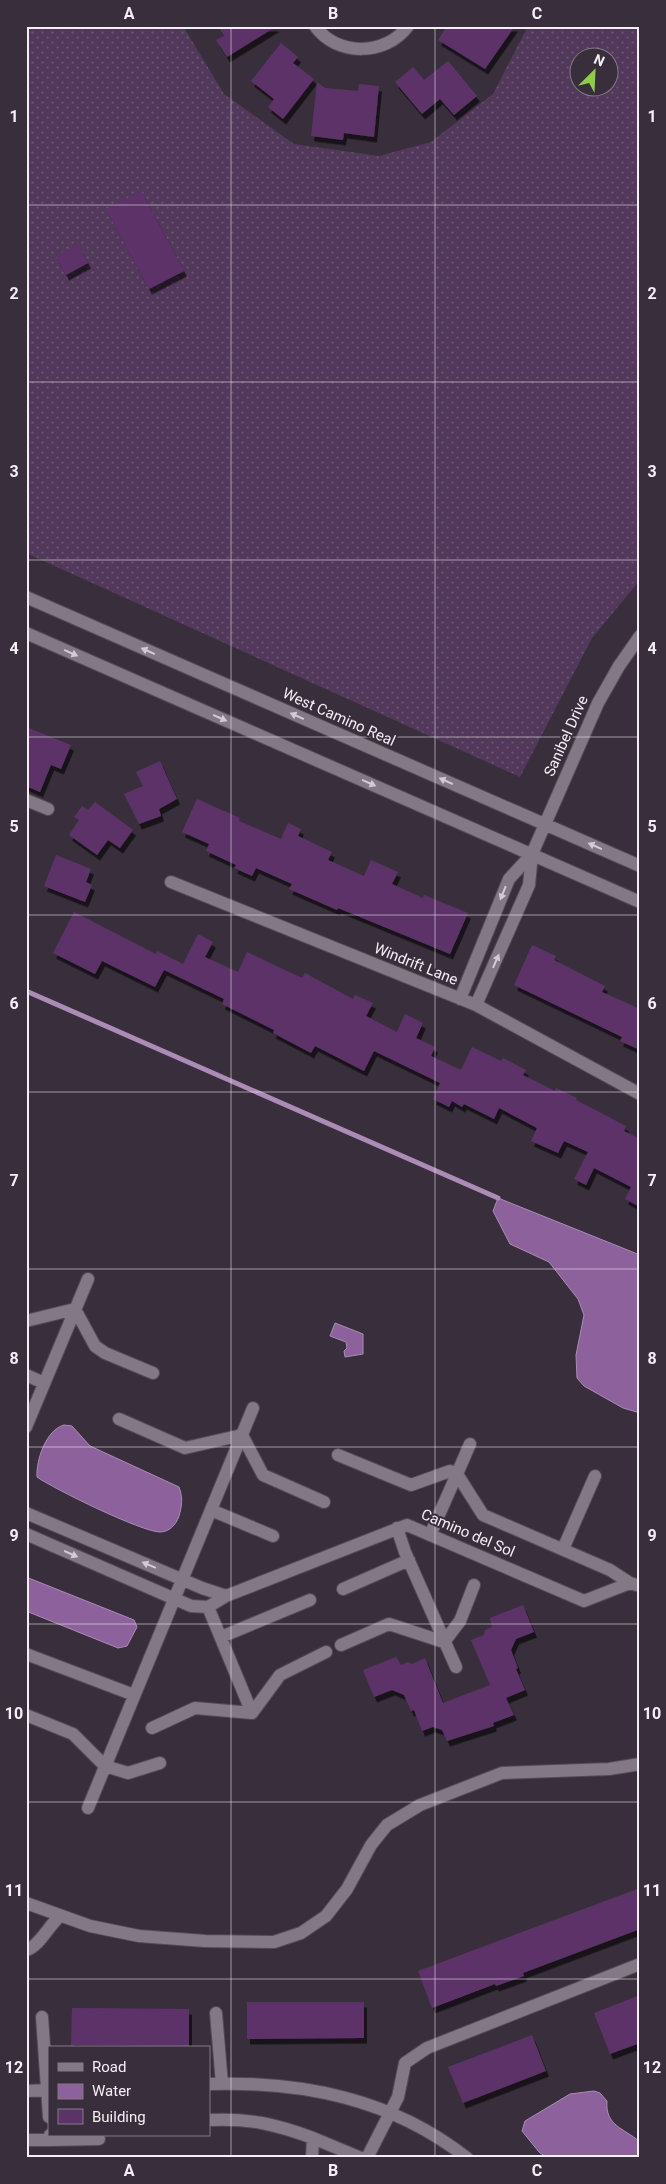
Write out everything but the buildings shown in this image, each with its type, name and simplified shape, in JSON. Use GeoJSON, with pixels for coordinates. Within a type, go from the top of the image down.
{"type":"FeatureCollection","features":[{"type":"Feature","properties":{"kind":"street"},"geometry":{"type":"LineString","coordinates":[[315,26],[325,37],[334,43],[365,50],[396,39],[408,26]]}},
{"type":"Feature","properties":{"kind":"street","name":"West Camino Real"},"geometry":{"type":"LineString","coordinates":[[26,597],[640,866]]}},
{"type":"Feature","properties":{"kind":"street"},"geometry":{"type":"LineString","coordinates":[[26,633],[640,902]]}},
{"type":"Feature","properties":{"kind":"street","name":"Sanibel Drive"},"geometry":{"type":"LineString","coordinates":[[476,1005],[529,885],[532,854],[598,703],[618,666],[640,636]]}},
{"type":"Feature","properties":{"kind":"street"},"geometry":{"type":"LineString","coordinates":[[26,800],[48,809]]}},
{"type":"Feature","properties":{"kind":"street","name":"Sanibel Drive"},"geometry":{"type":"LineString","coordinates":[[460,999],[509,879],[532,854]]}},
{"type":"Feature","properties":{"kind":"street","name":"Windrift Lane"},"geometry":{"type":"LineString","coordinates":[[171,882],[476,1005],[640,1094]]}},
{"type":"Feature","properties":{"kind":"street"},"geometry":{"type":"LineString","coordinates":[[26,1426],[88,1278]]}},
{"type":"Feature","properties":{"kind":"street"},"geometry":{"type":"LineString","coordinates":[[26,1321],[75,1309]]}},
{"type":"Feature","properties":{"kind":"street"},"geometry":{"type":"LineString","coordinates":[[75,1309],[95,1346],[105,1353],[153,1373]]}},
{"type":"Feature","properties":{"kind":"street"},"geometry":{"type":"LineString","coordinates":[[26,1375],[44,1383]]}},
{"type":"Feature","properties":{"kind":"street"},"geometry":{"type":"LineString","coordinates":[[88,1808],[252,1408]]}},
{"type":"Feature","properties":{"kind":"street"},"geometry":{"type":"LineString","coordinates":[[119,1419],[185,1448],[242,1434]]}},
{"type":"Feature","properties":{"kind":"street"},"geometry":{"type":"LineString","coordinates":[[242,1434],[263,1475],[324,1502]]}},
{"type":"Feature","properties":{"kind":"street"},"geometry":{"type":"LineString","coordinates":[[430,1535],[470,1444]]}},
{"type":"Feature","properties":{"kind":"street"},"geometry":{"type":"LineString","coordinates":[[338,1455],[411,1485],[450,1471],[456,1474],[483,1515],[610,1570],[635,1584]]}},
{"type":"Feature","properties":{"kind":"street"},"geometry":{"type":"LineString","coordinates":[[563,1549],[595,1476]]}},
{"type":"Feature","properties":{"kind":"street"},"geometry":{"type":"LineString","coordinates":[[210,1510],[273,1536]]}},
{"type":"Feature","properties":{"kind":"street"},"geometry":{"type":"LineString","coordinates":[[26,1513],[226,1596]]}},
{"type":"Feature","properties":{"kind":"street","name":"Camino del Sol"},"geometry":{"type":"LineString","coordinates":[[208,1607],[226,1596],[407,1525],[584,1601],[635,1584]]}},
{"type":"Feature","properties":{"kind":"street"},"geometry":{"type":"LineString","coordinates":[[397,1528],[456,1667]]}},
{"type":"Feature","properties":{"kind":"street"},"geometry":{"type":"LineString","coordinates":[[26,1534],[173,1599],[191,1606],[208,1607],[252,1713]]}},
{"type":"Feature","properties":{"kind":"street"},"geometry":{"type":"LineString","coordinates":[[343,1589],[409,1560]]}},
{"type":"Feature","properties":{"kind":"street"},"geometry":{"type":"LineString","coordinates":[[444,1642],[460,1621],[474,1585]]}},
{"type":"Feature","properties":{"kind":"street"},"geometry":{"type":"LineString","coordinates":[[221,1637],[310,1600]]}},
{"type":"Feature","properties":{"kind":"street"},"geometry":{"type":"LineString","coordinates":[[341,1645],[389,1624],[444,1642]]}},
{"type":"Feature","properties":{"kind":"street"},"geometry":{"type":"LineString","coordinates":[[252,1713],[280,1675],[326,1652]]}},
{"type":"Feature","properties":{"kind":"street"},"geometry":{"type":"LineString","coordinates":[[26,1654],[134,1695]]}},
{"type":"Feature","properties":{"kind":"street"},"geometry":{"type":"LineString","coordinates":[[152,1728],[195,1708],[252,1713]]}},
{"type":"Feature","properties":{"kind":"street"},"geometry":{"type":"LineString","coordinates":[[26,1716],[73,1734],[105,1766],[128,1773],[160,1763]]}},
{"type":"Feature","properties":{"kind":"street"},"geometry":{"type":"LineString","coordinates":[[26,1903],[90,1926],[138,1936],[274,1942],[301,1933],[326,1916],[347,1889],[371,1845],[388,1825],[420,1805],[502,1773],[609,1769],[640,1764]]}},
{"type":"Feature","properties":{"kind":"street"},"geometry":{"type":"LineString","coordinates":[[26,1950],[39,1942],[51,1924],[60,1916]]}},
{"type":"Feature","properties":{"kind":"street"},"geometry":{"type":"LineString","coordinates":[[367,2158],[398,2096],[405,2063],[427,2048],[640,1964]]}},
{"type":"Feature","properties":{"kind":"street"},"geometry":{"type":"LineString","coordinates":[[216,2013],[222,2084]]}},
{"type":"Feature","properties":{"kind":"street"},"geometry":{"type":"LineString","coordinates":[[26,2091],[48,2090],[42,2017]]}},
{"type":"Feature","properties":{"kind":"street"},"geometry":{"type":"LineString","coordinates":[[210,2084],[261,2084],[303,2088],[344,2096],[390,2113],[422,2128],[467,2158]]}},
{"type":"Feature","properties":{"kind":"street"},"geometry":{"type":"LineString","coordinates":[[210,2120],[239,2118],[278,2126],[362,2158]]}},
{"type":"Feature","properties":{"kind":"street"},"geometry":{"type":"LineString","coordinates":[[26,2140],[50,2138],[99,2139]]}},
{"type":"Feature","properties":{"kind":"street"},"geometry":{"type":"LineString","coordinates":[[312,2158],[313,2138]]}},
{"type":"Feature","properties":{"kind":"shaded area"},"geometry":{"type":"Polygon","coordinates":[[[26,26],[183,26],[224,94],[294,144],[379,156],[431,142],[493,94],[528,26],[640,26],[640,580],[592,638],[520,777],[26,553],[26,26]]]}},
{"type":"Feature","properties":{"kind":"water"},"geometry":{"type":"Polygon","coordinates":[[[498,1198],[640,1255],[640,1413],[623,1408],[584,1386],[577,1378],[576,1355],[584,1315],[578,1299],[549,1262],[510,1244],[493,1211],[498,1198]]]}},
{"type":"Feature","properties":{"kind":"water"},"geometry":{"type":"Polygon","coordinates":[[[335,1323],[363,1334],[363,1354],[345,1357],[346,1342],[330,1336],[335,1323]]]}},
{"type":"Feature","properties":{"kind":"water"},"geometry":{"type":"Polygon","coordinates":[[[64,1425],[72,1426],[90,1446],[179,1487],[181,1505],[179,1516],[174,1525],[166,1531],[150,1530],[79,1500],[37,1477],[38,1462],[43,1446],[52,1433],[64,1425]]]}},
{"type":"Feature","properties":{"kind":"water"},"geometry":{"type":"Polygon","coordinates":[[[26,1577],[134,1620],[137,1627],[127,1646],[118,1648],[26,1611],[26,1577]]]}},
{"type":"Feature","properties":{"kind":"water"},"geometry":{"type":"Polygon","coordinates":[[[594,2091],[600,2093],[607,2101],[607,2109],[612,2121],[640,2142],[640,2158],[547,2158],[539,2152],[522,2131],[525,2121],[570,2094],[594,2091]]]}},
{"type":"Feature","properties":{"kind":"waterway"},"geometry":{"type":"LineString","coordinates":[[26,991],[498,1198]]}}]}
